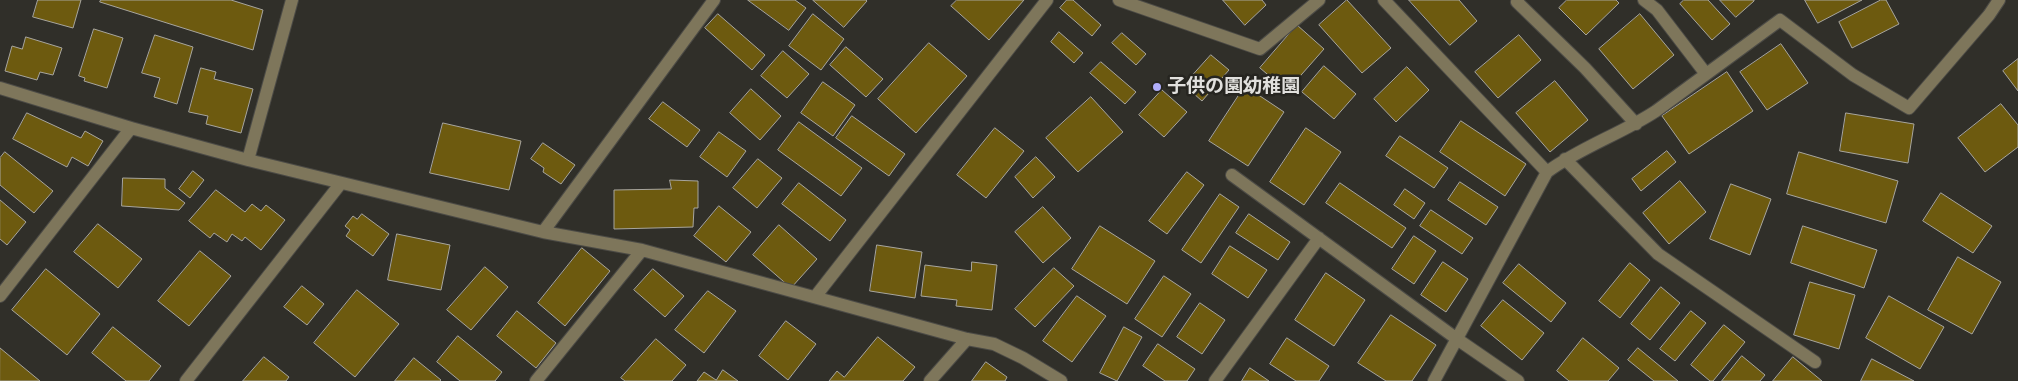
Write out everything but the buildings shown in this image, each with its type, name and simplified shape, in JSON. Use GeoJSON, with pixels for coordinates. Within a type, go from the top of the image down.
{"type":"FeatureCollection","features":[{"type":"Feature","properties":{"kind":"street"},"geometry":{"type":"LineString","coordinates":[[248,160],[292,0]]}},
{"type":"Feature","properties":{"kind":"street"},"geometry":{"type":"LineString","coordinates":[[543,232],[714,0]]}},
{"type":"Feature","properties":{"kind":"street"},"geometry":{"type":"LineString","coordinates":[[815,297],[1047,0]]}},
{"type":"Feature","properties":{"kind":"street"},"geometry":{"type":"LineString","coordinates":[[1119,0],[1260,49],[1319,0]]}},
{"type":"Feature","properties":{"kind":"street"},"geometry":{"type":"LineString","coordinates":[[1384,0],[1547,172]]}},
{"type":"Feature","properties":{"kind":"street"},"geometry":{"type":"LineString","coordinates":[[1644,0],[1657,10],[1706,74]]}},
{"type":"Feature","properties":{"kind":"street"},"geometry":{"type":"LineString","coordinates":[[1434,381],[1547,172],[1565,159],[1636,124],[1780,20],[1853,75],[1909,108],[1989,16],[1999,0]]}},
{"type":"Feature","properties":{"kind":"street"},"geometry":{"type":"LineString","coordinates":[[1518,1],[1585,68],[1636,124]]}},
{"type":"Feature","properties":{"kind":"street"},"geometry":{"type":"LineString","coordinates":[[0,88],[131,128],[248,160],[543,232],[642,250],[967,339],[994,344],[1023,358],[1061,381]]}},
{"type":"Feature","properties":{"kind":"street"},"geometry":{"type":"LineString","coordinates":[[0,296],[131,128]]}},
{"type":"Feature","properties":{"kind":"street"},"geometry":{"type":"LineString","coordinates":[[1565,159],[1658,254],[1815,362]]}},
{"type":"Feature","properties":{"kind":"street"},"geometry":{"type":"LineString","coordinates":[[1232,175],[1457,339],[1518,381]]}},
{"type":"Feature","properties":{"kind":"street"},"geometry":{"type":"LineString","coordinates":[[186,381],[341,183]]}},
{"type":"Feature","properties":{"kind":"street"},"geometry":{"type":"LineString","coordinates":[[1216,381],[1319,238]]}},
{"type":"Feature","properties":{"kind":"street"},"geometry":{"type":"LineString","coordinates":[[536,381],[642,250]]}},
{"type":"Feature","properties":{"kind":"street"},"geometry":{"type":"LineString","coordinates":[[930,381],[967,339]]}},
{"type":"Feature","properties":{"kind":"place","name":"子供の園幼稚園"},"geometry":{"type":"Point","coordinates":[1157,87]}}]}
